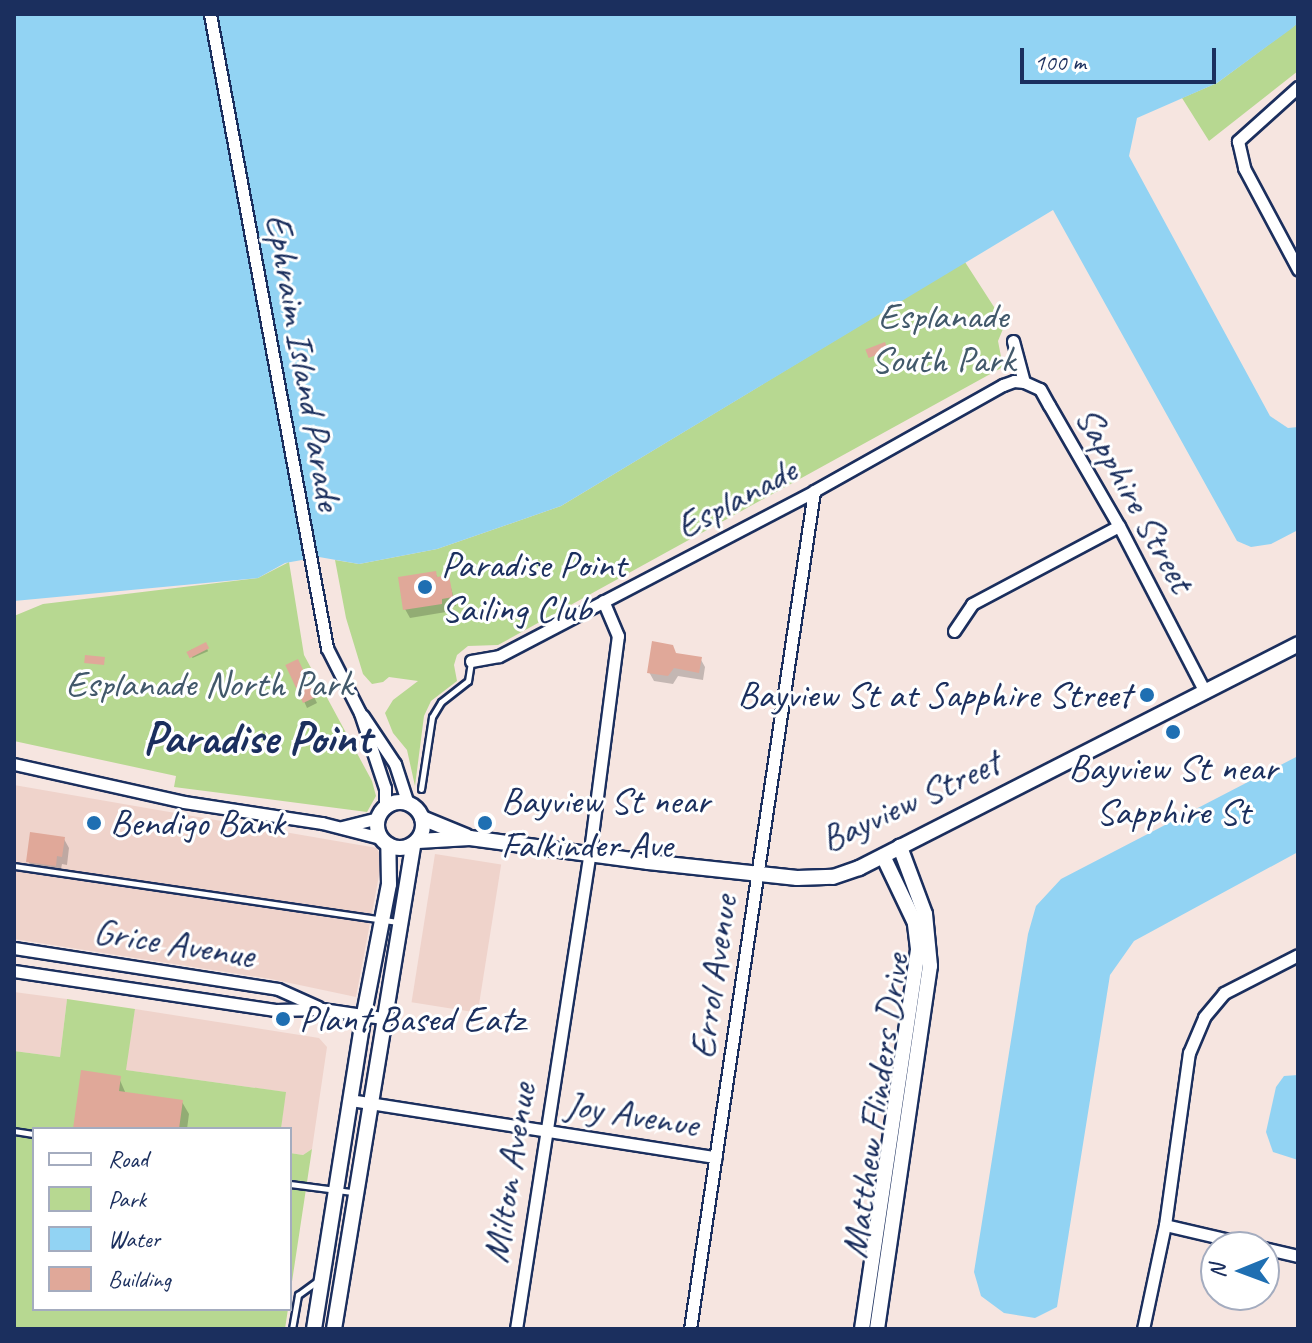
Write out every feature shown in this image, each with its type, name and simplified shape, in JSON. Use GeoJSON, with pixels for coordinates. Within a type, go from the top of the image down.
{"type":"FeatureCollection","features":[{"type":"Feature","properties":{"kind":"street","name":"Ephraim Island Parade"},"geometry":{"type":"LineString","coordinates":[[210,14],[327,648],[360,713],[385,788],[382,813]]}},
{"type":"Feature","properties":{"kind":"street"},"geometry":{"type":"LineString","coordinates":[[1298,87],[1238,141],[1244,168],[1298,269]]}},
{"type":"Feature","properties":{"kind":"street","name":"Sapphire Street"},"geometry":{"type":"LineString","coordinates":[[1013,341],[1024,382],[1040,389],[1119,526],[1205,692]]}},
{"type":"Feature","properties":{"kind":"street","name":"Esplanade"},"geometry":{"type":"LineString","coordinates":[[471,661],[499,656],[814,491],[1003,385],[1014,381],[1024,382]]}},
{"type":"Feature","properties":{"kind":"street","name":"Errol Avenue"},"geometry":{"type":"LineString","coordinates":[[690,1329],[814,491]]}},
{"type":"Feature","properties":{"kind":"street"},"geometry":{"type":"LineString","coordinates":[[954,631],[972,604],[1119,526]]}},
{"type":"Feature","properties":{"kind":"street","name":"Milton Avenue"},"geometry":{"type":"LineString","coordinates":[[516,1329],[618,636],[603,601]]}},
{"type":"Feature","properties":{"kind":"street","name":"Bayview Street"},"geometry":{"type":"LineString","coordinates":[[415,843],[470,838],[587,855],[758,873],[833,877],[883,856],[1298,644]]}},
{"type":"Feature","properties":{"kind":"street","name":"Ephraim Island Parade"},"geometry":{"type":"LineString","coordinates":[[360,713],[373,726],[395,764],[408,804]]}},
{"type":"Feature","properties":{"kind":"street"},"geometry":{"type":"LineString","coordinates":[[14,764],[184,802],[342,827],[402,848],[415,843]]}},
{"type":"Feature","properties":{"kind":"street"},"geometry":{"type":"LineString","coordinates":[[334,1329],[398,922],[415,843],[423,828],[422,818],[408,804],[392,803],[382,813],[342,827]]}},
{"type":"Feature","properties":{"kind":"street"},"geometry":{"type":"LineString","coordinates":[[314,1329],[364,1014],[391,871],[384,842],[382,813]]}},
{"type":"Feature","properties":{"kind":"street","name":"Bayview Street"},"geometry":{"type":"LineString","coordinates":[[422,818],[470,838]]}},
{"type":"Feature","properties":{"kind":"street","name":"Matthew Flinders Drive"},"geometry":{"type":"LineString","coordinates":[[877,1329],[930,966],[925,914],[900,847]]}},
{"type":"Feature","properties":{"kind":"street","name":"Matthew Flinders Drive"},"geometry":{"type":"LineString","coordinates":[[862,1329],[918,949],[915,923],[883,856]]}},
{"type":"Feature","properties":{"kind":"street","name":"Grice Avenue"},"geometry":{"type":"LineString","coordinates":[[14,948],[288,994],[322,1009]]}},
{"type":"Feature","properties":{"kind":"street"},"geometry":{"type":"LineString","coordinates":[[1143,1329],[1165,1225],[1189,1053],[1204,1017],[1224,993],[1298,955]]}},
{"type":"Feature","properties":{"kind":"street","name":"Grice Avenue"},"geometry":{"type":"LineString","coordinates":[[14,971],[285,1010],[322,1009],[382,1018]]}},
{"type":"Feature","properties":{"kind":"street"},"geometry":{"type":"LineString","coordinates":[[285,1010],[288,994]]}},
{"type":"Feature","properties":{"kind":"street","name":"Joy Avenue"},"geometry":{"type":"LineString","coordinates":[[350,1100],[716,1157]]}},
{"type":"Feature","properties":{"kind":"street"},"geometry":{"type":"LineString","coordinates":[[1165,1225],[1253,1243],[1298,1256]]}},
{"type":"Feature","properties":{"kind":"lane"},"geometry":{"type":"LineString","coordinates":[[421,789],[432,717],[441,702],[468,681],[471,661]]}},
{"type":"Feature","properties":{"kind":"lane"},"geometry":{"type":"LineString","coordinates":[[14,866],[398,922]]}},
{"type":"Feature","properties":{"kind":"lane"},"geometry":{"type":"LineString","coordinates":[[292,1184],[354,1192]]}},
{"type":"Feature","properties":{"kind":"lane"},"geometry":{"type":"LineString","coordinates":[[292,1329],[298,1295],[321,1280]]}},
{"type":"Feature","properties":{"kind":"shaded area"},"geometry":{"type":"Polygon","coordinates":[[[14,785],[377,848],[382,860],[356,997],[271,979],[14,939],[14,785]]]}},
{"type":"Feature","properties":{"kind":"shaded area"},"geometry":{"type":"Polygon","coordinates":[[[435,854],[501,864],[478,1013],[412,1002],[435,854]]]}},
{"type":"Feature","properties":{"kind":"shaded area"},"geometry":{"type":"Polygon","coordinates":[[[14,992],[67,999],[60,1057],[14,1051],[14,992]]]}},
{"type":"Feature","properties":{"kind":"shaded area"},"geometry":{"type":"Polygon","coordinates":[[[135,1009],[319,1038],[327,1047],[312,1149],[303,1155],[292,1153],[292,1127],[281,1127],[285,1092],[125,1070],[135,1009]]]}},
{"type":"Feature","properties":{"kind":"green space"},"geometry":{"type":"Polygon","coordinates":[[[1298,23],[1298,71],[1209,141],[1182,98],[1217,83],[1298,23]]]}},
{"type":"Feature","properties":{"kind":"green space","name":"Esplanade South Park"},"geometry":{"type":"Polygon","coordinates":[[[965,262],[1005,324],[998,341],[1003,367],[498,645],[468,646],[457,655],[454,665],[457,681],[431,701],[424,716],[415,786],[407,750],[393,733],[385,713],[393,700],[418,681],[389,677],[372,684],[363,674],[346,618],[335,560],[359,564],[437,549],[561,506],[965,262]]]}},
{"type":"Feature","properties":{"kind":"green space","name":"Esplanade North Park"},"geometry":{"type":"Polygon","coordinates":[[[289,562],[304,655],[372,781],[376,796],[367,812],[174,787],[176,776],[14,741],[14,616],[43,604],[258,578],[289,562]]]}},
{"type":"Feature","properties":{"kind":"green space"},"geometry":{"type":"Polygon","coordinates":[[[67,999],[135,1009],[126,1070],[286,1092],[281,1127],[32,1127],[32,1311],[288,1311],[285,1329],[14,1329],[14,1051],[60,1057],[67,999]]]}},
{"type":"Feature","properties":{"kind":"green space"},"geometry":{"type":"Polygon","coordinates":[[[312,1149],[292,1282],[292,1153],[303,1155],[312,1149]]]}},
{"type":"Feature","properties":{"kind":"water"},"geometry":{"type":"Polygon","coordinates":[[[14,14],[1298,14],[1298,23],[1291,29],[1217,83],[1137,118],[1129,156],[1270,416],[1288,428],[1298,427],[1298,530],[1271,544],[1251,547],[1237,541],[1053,210],[561,506],[437,549],[359,564],[319,557],[285,563],[258,578],[14,601],[14,14]]]}},
{"type":"Feature","properties":{"kind":"water"},"geometry":{"type":"Polygon","coordinates":[[[1298,756],[1298,852],[1134,941],[1110,975],[1057,1307],[1035,1318],[1004,1313],[981,1296],[974,1272],[1028,934],[1036,906],[1061,879],[1298,756]]]}},
{"type":"Feature","properties":{"kind":"water"},"geometry":{"type":"Polygon","coordinates":[[[1298,1075],[1298,1160],[1273,1152],[1266,1132],[1276,1087],[1284,1076],[1298,1075]]]}},
{"type":"Feature","properties":{"kind":"building"},"geometry":{"type":"Polygon","coordinates":[[[885,342],[888,350],[869,358],[865,350],[885,342]]]}},
{"type":"Feature","properties":{"kind":"building","name":"Paradise Point Sailing Club"},"geometry":{"type":"Polygon","coordinates":[[[436,571],[437,577],[449,575],[453,597],[442,599],[442,604],[403,610],[398,577],[436,571]]]}},
{"type":"Feature","properties":{"kind":"building"},"geometry":{"type":"Polygon","coordinates":[[[652,641],[673,645],[676,653],[702,657],[699,673],[674,668],[668,676],[647,673],[652,641]]]}},
{"type":"Feature","properties":{"kind":"building"},"geometry":{"type":"Polygon","coordinates":[[[206,642],[209,648],[190,658],[186,652],[206,642]]]}},
{"type":"Feature","properties":{"kind":"building"},"geometry":{"type":"Polygon","coordinates":[[[85,655],[105,657],[104,665],[84,663],[85,655]]]}},
{"type":"Feature","properties":{"kind":"building"},"geometry":{"type":"Polygon","coordinates":[[[298,659],[316,697],[303,703],[285,665],[298,659]]]}},
{"type":"Feature","properties":{"kind":"building"},"geometry":{"type":"Polygon","coordinates":[[[30,832],[65,837],[62,857],[57,856],[56,866],[26,862],[30,832]]]}},
{"type":"Feature","properties":{"kind":"building"},"geometry":{"type":"Polygon","coordinates":[[[81,1070],[121,1076],[119,1091],[183,1100],[179,1127],[73,1127],[81,1070]]]}},
{"type":"Feature","properties":{"kind":"place","name":"Paradise Point Sailing Club"},"geometry":{"type":"Point","coordinates":[425,587]}},
{"type":"Feature","properties":{"kind":"place","name":"Bayview St at Sapphire Street"},"geometry":{"type":"Point","coordinates":[1147,695]}},
{"type":"Feature","properties":{"kind":"place","name":"Bayview St near Sapphire St"},"geometry":{"type":"Point","coordinates":[1173,732]}},
{"type":"Feature","properties":{"kind":"place","name":"Bendigo Bank"},"geometry":{"type":"Point","coordinates":[94,823]}},
{"type":"Feature","properties":{"kind":"place","name":"Bayview St near Falkinder Ave"},"geometry":{"type":"Point","coordinates":[485,823]}},
{"type":"Feature","properties":{"kind":"place","name":"Plant Based Eatz"},"geometry":{"type":"Point","coordinates":[283,1019]}},
{"type":"Feature","properties":{"kind":"district","name":"Paradise Point"},"geometry":{"type":"Point","coordinates":[257,738]}}]}
